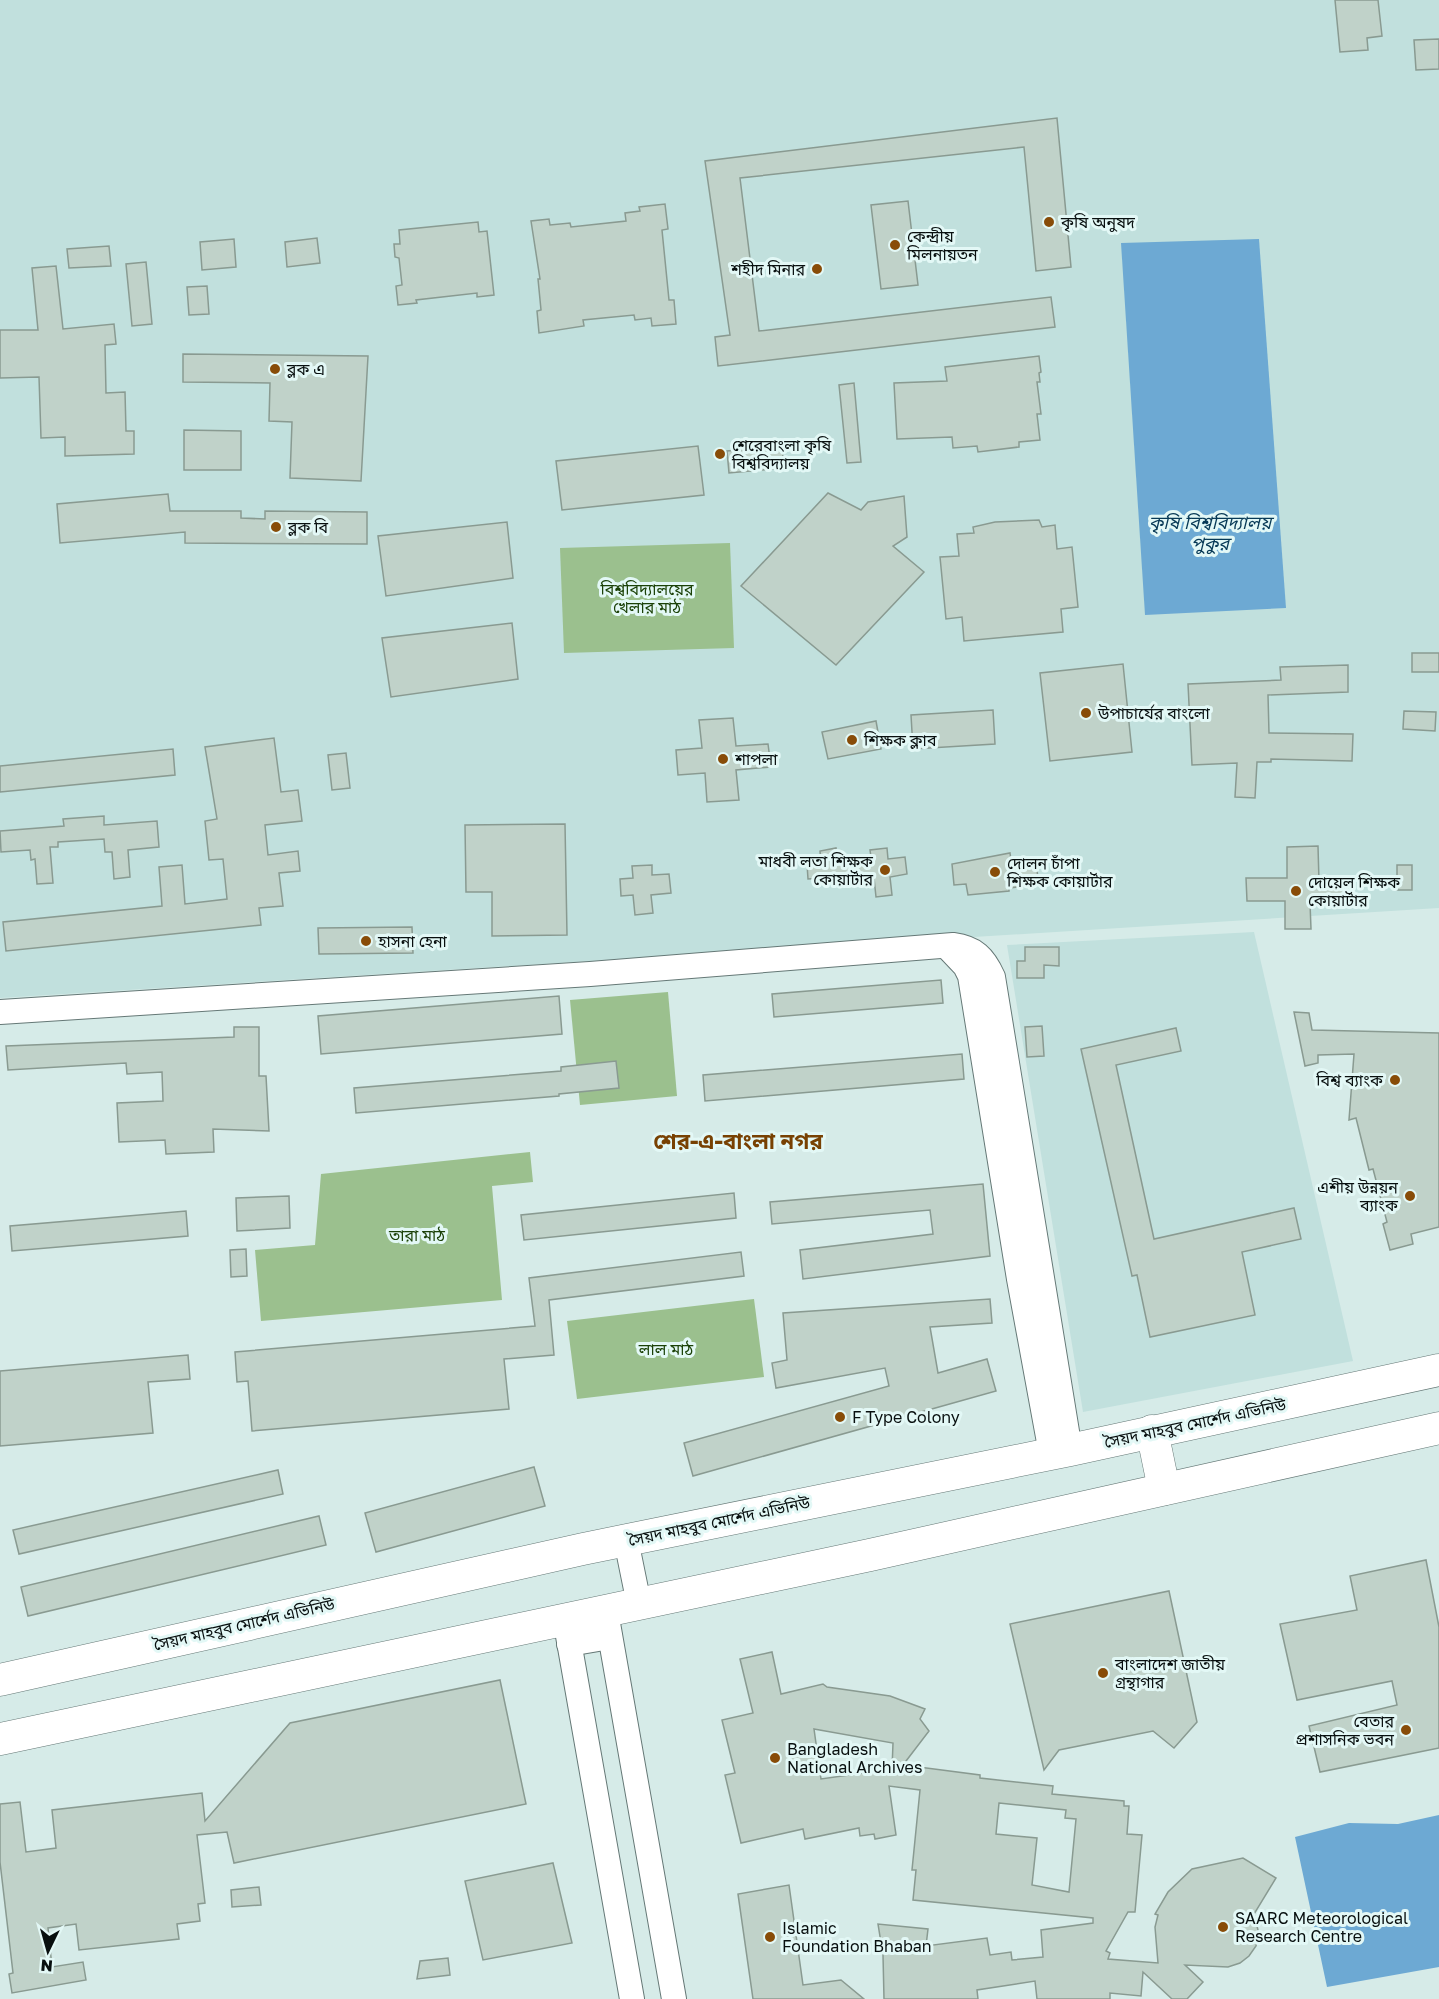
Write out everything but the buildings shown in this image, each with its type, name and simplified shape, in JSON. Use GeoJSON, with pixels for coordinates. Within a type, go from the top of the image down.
{"type":"FeatureCollection","features":[{"type":"Feature","properties":{"kind":"main road","name":"সৈয়দ মাহবুব মোর্শেদ এভিনিউ"},"geometry":{"type":"LineString","coordinates":[[0,1680],[626,1540],[1060,1452],[1439,1370]]}},
{"type":"Feature","properties":{"kind":"main road"},"geometry":{"type":"LineString","coordinates":[[0,1739],[608,1624],[639,1604],[1439,1428]]}},
{"type":"Feature","properties":{"kind":"main road"},"geometry":{"type":"LineString","coordinates":[[1152,1431],[1164,1489]]}},
{"type":"Feature","properties":{"kind":"street"},"geometry":{"type":"LineString","coordinates":[[0,1012],[590,974],[946,946],[968,947],[982,956],[993,977],[1017,1202],[1060,1452]]}},
{"type":"Feature","properties":{"kind":"street"},"geometry":{"type":"LineString","coordinates":[[626,1540],[639,1604]]}},
{"type":"Feature","properties":{"kind":"street"},"geometry":{"type":"LineString","coordinates":[[608,1624],[674,1999]]}},
{"type":"Feature","properties":{"kind":"street"},"geometry":{"type":"LineString","coordinates":[[567,1632],[632,1999]]}},
{"type":"Feature","properties":{"kind":"shaded area","name":"শেরেবাংলা কৃষি বিশ্ববিদ্যালয়"},"geometry":{"type":"Polygon","coordinates":[[[0,0],[1439,0],[1439,908],[0,998],[0,0]]]}},
{"type":"Feature","properties":{"kind":"shaded area"},"geometry":{"type":"Polygon","coordinates":[[[1254,932],[1353,1361],[1083,1412],[1007,945],[1254,932]]]}},
{"type":"Feature","properties":{"kind":"green space","name":"বিশ্ববিদ্যালয়ের খেলার মাঠ"},"geometry":{"type":"Polygon","coordinates":[[[730,543],[734,648],[564,653],[560,548],[730,543]]]}},
{"type":"Feature","properties":{"kind":"green space"},"geometry":{"type":"Polygon","coordinates":[[[668,992],[677,1096],[580,1105],[570,1000],[668,992]]]}},
{"type":"Feature","properties":{"kind":"green space","name":"তারা মাঠ"},"geometry":{"type":"Polygon","coordinates":[[[530,1152],[533,1182],[492,1186],[502,1300],[261,1321],[255,1250],[315,1245],[321,1174],[530,1152]]]}},
{"type":"Feature","properties":{"kind":"green space","name":"লাল মাঠ"},"geometry":{"type":"Polygon","coordinates":[[[754,1299],[764,1377],[577,1399],[567,1321],[754,1299]]]}},
{"type":"Feature","properties":{"kind":"water","name":"কৃষি বিশ্ববিদ্যালয় পুকুর"},"geometry":{"type":"Polygon","coordinates":[[[1259,239],[1286,608],[1145,615],[1121,243],[1259,239]]]}},
{"type":"Feature","properties":{"kind":"water"},"geometry":{"type":"Polygon","coordinates":[[[1439,1815],[1439,1967],[1327,1987],[1295,1837],[1349,1823],[1398,1824],[1439,1815]]]}},
{"type":"Feature","properties":{"kind":"place","name":"কৃষি অনুষদ"},"geometry":{"type":"Point","coordinates":[1049,222]}},
{"type":"Feature","properties":{"kind":"place","name":"কেন্দ্রীয় মিলনায়তন"},"geometry":{"type":"Point","coordinates":[895,245]}},
{"type":"Feature","properties":{"kind":"place","name":"শহীদ মিনার"},"geometry":{"type":"Point","coordinates":[817,269]}},
{"type":"Feature","properties":{"kind":"place","name":"ব্লক এ"},"geometry":{"type":"Point","coordinates":[275,369]}},
{"type":"Feature","properties":{"kind":"place","name":"শেরেবাংলা কৃষি বিশ্ববিদ্যালয়"},"geometry":{"type":"Point","coordinates":[720,454]}},
{"type":"Feature","properties":{"kind":"place","name":"ব্লক বি"},"geometry":{"type":"Point","coordinates":[276,527]}},
{"type":"Feature","properties":{"kind":"place","name":"উপাচার্যের বাংলো"},"geometry":{"type":"Point","coordinates":[1086,713]}},
{"type":"Feature","properties":{"kind":"place","name":"শিক্ষক ক্লাব"},"geometry":{"type":"Point","coordinates":[852,740]}},
{"type":"Feature","properties":{"kind":"place","name":"শাপলা"},"geometry":{"type":"Point","coordinates":[723,759]}},
{"type":"Feature","properties":{"kind":"place","name":"মাধবী লতা শিক্ষক কোয়ার্টার"},"geometry":{"type":"Point","coordinates":[885,870]}},
{"type":"Feature","properties":{"kind":"place","name":"দোলন চাঁপা শিক্ষক কোয়ার্টার"},"geometry":{"type":"Point","coordinates":[995,872]}},
{"type":"Feature","properties":{"kind":"place","name":"দোয়েল শিক্ষক কোয়ার্টার"},"geometry":{"type":"Point","coordinates":[1296,891]}},
{"type":"Feature","properties":{"kind":"place","name":"হাসনা হেনা"},"geometry":{"type":"Point","coordinates":[366,941]}},
{"type":"Feature","properties":{"kind":"place","name":"বিশ্ব ব্যাংক"},"geometry":{"type":"Point","coordinates":[1395,1080]}},
{"type":"Feature","properties":{"kind":"place","name":"এশীয় উন্নয়ন ব্যাংক"},"geometry":{"type":"Point","coordinates":[1410,1196]}},
{"type":"Feature","properties":{"kind":"place","name":"F Type Colony"},"geometry":{"type":"Point","coordinates":[840,1417]}},
{"type":"Feature","properties":{"kind":"place","name":"বাংলাদেশ জাতীয় গ্রন্থাগার"},"geometry":{"type":"Point","coordinates":[1103,1673]}},
{"type":"Feature","properties":{"kind":"place","name":"বেতার প্রশাসনিক ভবন"},"geometry":{"type":"Point","coordinates":[1406,1730]}},
{"type":"Feature","properties":{"kind":"place","name":"Bangladesh National Archives"},"geometry":{"type":"Point","coordinates":[775,1758]}},
{"type":"Feature","properties":{"kind":"place","name":"SAARC Meteorological Research Centre"},"geometry":{"type":"Point","coordinates":[1223,1927]}},
{"type":"Feature","properties":{"kind":"place","name":"Islamic Foundation Bhaban"},"geometry":{"type":"Point","coordinates":[770,1937]}},
{"type":"Feature","properties":{"kind":"district","name":"শের-এ-বাংলা নগর"},"geometry":{"type":"Point","coordinates":[738,1141]}}]}
